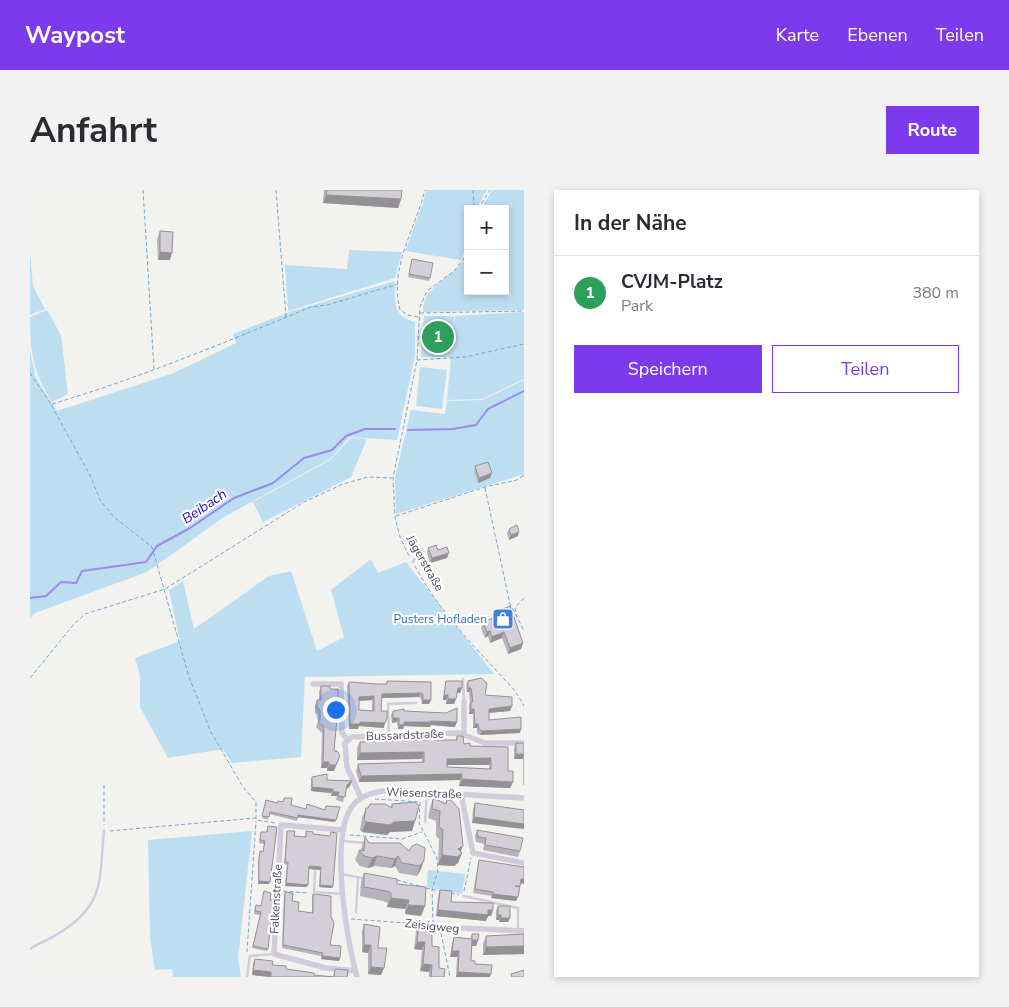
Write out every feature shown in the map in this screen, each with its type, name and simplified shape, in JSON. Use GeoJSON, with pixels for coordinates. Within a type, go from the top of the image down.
{"type":"FeatureCollection","features":[{"type":"Feature","properties":{"kind":"street","name":"Bussardstraße"},"geometry":{"type":"LineString","coordinates":[[313,684],[341,684],[342,733],[348,740]]}},
{"type":"Feature","properties":{"kind":"street"},"geometry":{"type":"LineString","coordinates":[[464,702],[464,734]]}},
{"type":"Feature","properties":{"kind":"street","name":"Bussardstraße"},"geometry":{"type":"LineString","coordinates":[[361,798],[346,761],[345,748],[348,740],[358,736],[464,734],[485,743],[524,743]]}},
{"type":"Feature","properties":{"kind":"street","name":"Wiesenstraße"},"geometry":{"type":"LineString","coordinates":[[361,798],[376,792],[389,790],[524,798]]}},
{"type":"Feature","properties":{"kind":"street"},"geometry":{"type":"LineString","coordinates":[[461,794],[473,853],[524,863]]}},
{"type":"Feature","properties":{"kind":"street"},"geometry":{"type":"LineString","coordinates":[[274,954],[356,974],[342,894],[341,874],[344,835],[350,811],[361,798]]}},
{"type":"Feature","properties":{"kind":"street"},"geometry":{"type":"LineString","coordinates":[[281,825],[344,835]]}},
{"type":"Feature","properties":{"kind":"street","name":"Falkenstraße"},"geometry":{"type":"LineString","coordinates":[[274,954],[281,825]]}},
{"type":"Feature","properties":{"kind":"street","name":"Zeisigweg"},"geometry":{"type":"LineString","coordinates":[[440,928],[521,932]]}},
{"type":"Feature","properties":{"kind":"lane"},"geometry":{"type":"LineString","coordinates":[[413,562],[418,552],[422,551]]}},
{"type":"Feature","properties":{"kind":"lane"},"geometry":{"type":"LineString","coordinates":[[463,679],[464,702]]}},
{"type":"Feature","properties":{"kind":"lane"},"geometry":{"type":"LineString","coordinates":[[389,736],[388,704],[416,703]]}},
{"type":"Feature","properties":{"kind":"lane"},"geometry":{"type":"LineString","coordinates":[[425,822],[427,792]]}},
{"type":"Feature","properties":{"kind":"lane"},"geometry":{"type":"LineString","coordinates":[[30,949],[63,931],[92,906],[98,887],[104,831]]}},
{"type":"Feature","properties":{"kind":"lane"},"geometry":{"type":"LineString","coordinates":[[344,835],[367,843]]}},
{"type":"Feature","properties":{"kind":"lane"},"geometry":{"type":"LineString","coordinates":[[316,872],[314,892],[342,894]]}},
{"type":"Feature","properties":{"kind":"lane"},"geometry":{"type":"LineString","coordinates":[[341,874],[368,880]]}},
{"type":"Feature","properties":{"kind":"lane"},"geometry":{"type":"LineString","coordinates":[[356,912],[358,878]]}},
{"type":"Feature","properties":{"kind":"lane","name":"Zeisigweg"},"geometry":{"type":"LineString","coordinates":[[464,896],[518,908],[521,932]]}},
{"type":"Feature","properties":{"kind":"lane"},"geometry":{"type":"LineString","coordinates":[[247,977],[250,956],[274,954]]}},
{"type":"Feature","properties":{"kind":"path"},"geometry":{"type":"LineString","coordinates":[[143,190],[154,370]]}},
{"type":"Feature","properties":{"kind":"path"},"geometry":{"type":"LineString","coordinates":[[276,190],[286,317]]}},
{"type":"Feature","properties":{"kind":"path"},"geometry":{"type":"LineString","coordinates":[[419,318],[408,315],[400,310],[398,284],[405,246],[425,190]]}},
{"type":"Feature","properties":{"kind":"path"},"geometry":{"type":"LineString","coordinates":[[473,190],[474,205]]}},
{"type":"Feature","properties":{"kind":"path"},"geometry":{"type":"LineString","coordinates":[[481,205],[490,190]]}},
{"type":"Feature","properties":{"kind":"path"},"geometry":{"type":"LineString","coordinates":[[468,250],[463,260],[454,271],[427,291],[419,314],[524,311]]}},
{"type":"Feature","properties":{"kind":"path"},"geometry":{"type":"LineString","coordinates":[[51,405],[154,370],[311,307],[327,305],[398,284]]}},
{"type":"Feature","properties":{"kind":"path","name":"Jägerstraße"},"geometry":{"type":"LineString","coordinates":[[419,314],[417,360],[392,478],[395,517],[400,538],[424,584],[447,614],[516,692],[524,706]]}},
{"type":"Feature","properties":{"kind":"path"},"geometry":{"type":"LineString","coordinates":[[417,360],[466,357],[524,344]]}},
{"type":"Feature","properties":{"kind":"path"},"geometry":{"type":"LineString","coordinates":[[30,373],[51,405],[91,477],[100,500],[114,517],[152,547],[189,677],[211,732],[243,787],[256,802],[246,951],[250,956]]}},
{"type":"Feature","properties":{"kind":"path"},"geometry":{"type":"LineString","coordinates":[[395,517],[485,487],[517,480],[524,475]]}},
{"type":"Feature","properties":{"kind":"path"},"geometry":{"type":"LineString","coordinates":[[30,678],[74,624],[85,614],[165,589],[304,502],[343,484],[368,477],[392,478]]}},
{"type":"Feature","properties":{"kind":"path"},"geometry":{"type":"LineString","coordinates":[[485,487],[510,604],[524,631]]}},
{"type":"Feature","properties":{"kind":"path"},"geometry":{"type":"LineString","coordinates":[[516,615],[515,608],[524,598]]}},
{"type":"Feature","properties":{"kind":"path"},"geometry":{"type":"LineString","coordinates":[[104,785],[104,831],[256,819],[281,825]]}},
{"type":"Feature","properties":{"kind":"path"},"geometry":{"type":"LineString","coordinates":[[370,801],[380,799],[426,802]]}},
{"type":"Feature","properties":{"kind":"path"},"geometry":{"type":"LineString","coordinates":[[420,802],[419,823],[437,858],[438,871],[432,889],[433,924]]}},
{"type":"Feature","properties":{"kind":"path"},"geometry":{"type":"LineString","coordinates":[[344,835],[402,839],[423,832]]}},
{"type":"Feature","properties":{"kind":"path"},"geometry":{"type":"LineString","coordinates":[[397,880],[464,896],[464,885],[473,853]]}},
{"type":"Feature","properties":{"kind":"path"},"geometry":{"type":"LineString","coordinates":[[277,891],[314,892]]}},
{"type":"Feature","properties":{"kind":"path","name":"Zeisigweg"},"geometry":{"type":"LineString","coordinates":[[346,918],[433,924],[440,928]]}},
{"type":"Feature","properties":{"kind":"path"},"geometry":{"type":"LineString","coordinates":[[440,928],[450,977]]}},
{"type":"Feature","properties":{"kind":"shaded area"},"geometry":{"type":"Polygon","coordinates":[[[426,190],[487,190],[478,205],[464,205],[464,252],[461,260],[405,251],[426,190]]]}},
{"type":"Feature","properties":{"kind":"shaded area"},"geometry":{"type":"Polygon","coordinates":[[[492,190],[524,190],[524,310],[423,312],[424,302],[428,294],[457,269],[464,260],[464,295],[509,295],[509,205],[483,205],[492,190]]]}},
{"type":"Feature","properties":{"kind":"shaded area"},"geometry":{"type":"Polygon","coordinates":[[[349,250],[402,252],[395,278],[288,311],[285,265],[347,269],[349,250]]]}},
{"type":"Feature","properties":{"kind":"shaded area"},"geometry":{"type":"Polygon","coordinates":[[[30,252],[33,286],[45,309],[30,315],[30,252]]]}},
{"type":"Feature","properties":{"kind":"shaded area"},"geometry":{"type":"Polygon","coordinates":[[[395,281],[395,302],[398,312],[415,322],[415,356],[397,440],[350,437],[330,459],[224,517],[147,572],[35,613],[30,618],[30,352],[36,378],[57,411],[174,373],[236,343],[233,334],[292,311],[395,281]]]}},
{"type":"Feature","properties":{"kind":"shaded area"},"geometry":{"type":"Polygon","coordinates":[[[47,310],[61,335],[68,394],[52,402],[37,371],[31,341],[30,317],[47,310]]]}},
{"type":"Feature","properties":{"kind":"shaded area"},"geometry":{"type":"Polygon","coordinates":[[[524,312],[524,379],[482,399],[447,400],[455,316],[524,312]]]}},
{"type":"Feature","properties":{"kind":"shaded area"},"geometry":{"type":"Polygon","coordinates":[[[424,316],[454,316],[452,357],[421,357],[424,316]]]}},
{"type":"Feature","properties":{"kind":"shaded area"},"geometry":{"type":"Polygon","coordinates":[[[420,367],[447,370],[442,409],[416,406],[420,367]]]}},
{"type":"Feature","properties":{"kind":"shaded area"},"geometry":{"type":"Polygon","coordinates":[[[524,380],[524,478],[521,475],[396,514],[395,478],[411,410],[445,414],[447,401],[482,400],[524,380]]]}},
{"type":"Feature","properties":{"kind":"shaded area"},"geometry":{"type":"Polygon","coordinates":[[[351,438],[367,439],[351,477],[263,522],[253,502],[330,460],[351,438]]]}},
{"type":"Feature","properties":{"kind":"shaded area"},"geometry":{"type":"Polygon","coordinates":[[[371,559],[378,573],[406,562],[494,674],[305,677],[301,757],[232,763],[223,749],[168,758],[140,707],[140,676],[135,658],[180,641],[169,590],[183,581],[194,629],[269,576],[291,571],[317,651],[344,637],[331,590],[371,559]]]}},
{"type":"Feature","properties":{"kind":"shaded area"},"geometry":{"type":"Polygon","coordinates":[[[252,831],[238,958],[241,977],[173,977],[172,969],[155,970],[150,937],[148,840],[252,831]]]}},
{"type":"Feature","properties":{"kind":"shaded area"},"geometry":{"type":"Polygon","coordinates":[[[428,870],[465,874],[462,894],[427,887],[428,870]]]}},
{"type":"Feature","properties":{"kind":"building"},"geometry":{"type":"Polygon","coordinates":[[[327,190],[402,190],[401,199],[326,195],[327,190]]]}},
{"type":"Feature","properties":{"kind":"building"},"geometry":{"type":"Polygon","coordinates":[[[160,231],[173,232],[172,253],[160,252],[160,231]]]}},
{"type":"Feature","properties":{"kind":"building"},"geometry":{"type":"Polygon","coordinates":[[[412,259],[433,263],[430,278],[409,274],[412,259]]]}},
{"type":"Feature","properties":{"kind":"building"},"geometry":{"type":"Polygon","coordinates":[[[488,462],[492,473],[479,478],[475,466],[488,462]]]}},
{"type":"Feature","properties":{"kind":"building"},"geometry":{"type":"Polygon","coordinates":[[[517,525],[519,532],[511,535],[509,529],[517,525]]]}},
{"type":"Feature","properties":{"kind":"building"},"geometry":{"type":"Polygon","coordinates":[[[436,545],[438,550],[447,547],[449,553],[432,558],[428,548],[436,545]]]}},
{"type":"Feature","properties":{"kind":"building"},"geometry":{"type":"Polygon","coordinates":[[[510,606],[523,643],[510,648],[504,632],[492,637],[490,631],[487,632],[483,622],[498,616],[496,612],[510,606]]]}},
{"type":"Feature","properties":{"kind":"building"},"geometry":{"type":"Polygon","coordinates":[[[481,678],[487,683],[485,695],[512,697],[512,706],[489,709],[489,720],[521,717],[521,729],[482,731],[479,729],[478,724],[475,724],[474,709],[471,709],[471,702],[473,702],[471,688],[468,688],[468,681],[481,678]]]}},
{"type":"Feature","properties":{"kind":"building"},"geometry":{"type":"Polygon","coordinates":[[[387,681],[431,682],[431,700],[423,700],[423,694],[420,693],[382,694],[381,711],[387,711],[385,723],[360,722],[360,724],[350,724],[349,682],[387,684],[387,681]],[[374,696],[359,697],[359,710],[374,711],[374,696]]]}},
{"type":"Feature","properties":{"kind":"building"},"geometry":{"type":"Polygon","coordinates":[[[446,681],[462,681],[462,688],[458,688],[456,699],[448,699],[448,695],[444,695],[446,681]]]}},
{"type":"Feature","properties":{"kind":"building"},"geometry":{"type":"Polygon","coordinates":[[[321,686],[330,686],[330,689],[338,689],[338,700],[335,700],[336,707],[333,707],[333,715],[337,718],[334,751],[337,751],[340,756],[336,765],[329,765],[329,762],[323,762],[324,727],[318,722],[320,720],[320,710],[317,707],[317,700],[321,700],[321,686]]]}},
{"type":"Feature","properties":{"kind":"building"},"geometry":{"type":"Polygon","coordinates":[[[457,708],[457,722],[404,722],[404,725],[399,725],[399,718],[393,718],[393,711],[404,709],[404,711],[446,713],[457,708]]]}},
{"type":"Feature","properties":{"kind":"building"},"geometry":{"type":"Polygon","coordinates":[[[429,736],[435,736],[435,740],[457,740],[457,736],[463,736],[464,744],[470,743],[470,746],[508,747],[508,771],[513,771],[513,782],[462,779],[462,774],[361,776],[358,764],[424,762],[424,752],[360,753],[360,742],[429,740],[429,736]],[[491,758],[447,759],[447,767],[491,769],[491,758]]]}},
{"type":"Feature","properties":{"kind":"building"},"geometry":{"type":"Polygon","coordinates":[[[516,743],[524,743],[524,754],[516,754],[516,743]]]}},
{"type":"Feature","properties":{"kind":"building"},"geometry":{"type":"Polygon","coordinates":[[[327,774],[327,780],[352,781],[347,785],[345,797],[338,796],[339,792],[333,792],[333,789],[312,787],[312,777],[327,774]]]}},
{"type":"Feature","properties":{"kind":"building"},"geometry":{"type":"Polygon","coordinates":[[[284,798],[292,798],[291,805],[306,809],[307,804],[325,810],[326,806],[340,807],[336,820],[298,815],[298,818],[270,812],[269,817],[262,816],[266,800],[277,803],[278,801],[283,802],[284,798]]]}},
{"type":"Feature","properties":{"kind":"building"},"geometry":{"type":"Polygon","coordinates":[[[433,798],[446,804],[447,800],[451,800],[459,809],[463,846],[458,849],[462,853],[457,857],[442,855],[443,830],[439,826],[440,811],[432,809],[433,798]]]}},
{"type":"Feature","properties":{"kind":"building"},"geometry":{"type":"Polygon","coordinates":[[[415,802],[419,806],[415,821],[394,822],[390,825],[366,822],[364,820],[366,808],[370,804],[385,804],[392,808],[392,804],[415,802]]]}},
{"type":"Feature","properties":{"kind":"building"},"geometry":{"type":"Polygon","coordinates":[[[475,803],[524,810],[524,824],[474,817],[475,803]]]}},
{"type":"Feature","properties":{"kind":"building"},"geometry":{"type":"Polygon","coordinates":[[[268,826],[277,827],[270,882],[259,881],[260,851],[263,852],[265,841],[260,840],[261,832],[267,832],[268,826]]]}},
{"type":"Feature","properties":{"kind":"building"},"geometry":{"type":"Polygon","coordinates":[[[477,830],[523,838],[520,851],[485,845],[486,838],[478,837],[477,830]]]}},
{"type":"Feature","properties":{"kind":"building"},"geometry":{"type":"Polygon","coordinates":[[[287,831],[295,831],[294,836],[306,837],[306,831],[313,832],[313,834],[330,836],[331,832],[337,833],[333,886],[320,885],[321,867],[309,866],[308,885],[286,883],[288,862],[285,862],[287,831]]]}},
{"type":"Feature","properties":{"kind":"building"},"geometry":{"type":"Polygon","coordinates":[[[365,837],[369,843],[400,843],[409,851],[412,846],[417,844],[425,848],[424,860],[420,866],[402,863],[398,856],[395,859],[364,856],[359,850],[364,851],[365,837]]]}},
{"type":"Feature","properties":{"kind":"building"},"geometry":{"type":"Polygon","coordinates":[[[479,860],[524,867],[524,879],[521,879],[520,886],[515,886],[520,887],[518,897],[493,894],[493,892],[475,889],[479,860]]]}},
{"type":"Feature","properties":{"kind":"building"},"geometry":{"type":"Polygon","coordinates":[[[364,873],[397,879],[397,884],[426,887],[425,906],[408,905],[409,900],[391,898],[391,893],[387,891],[364,887],[364,873]]]}},
{"type":"Feature","properties":{"kind":"building"},"geometry":{"type":"Polygon","coordinates":[[[440,890],[452,891],[451,902],[493,903],[493,910],[488,910],[488,915],[438,910],[440,890]]]}},
{"type":"Feature","properties":{"kind":"building"},"geometry":{"type":"Polygon","coordinates":[[[264,891],[271,893],[270,900],[273,900],[268,949],[253,946],[261,912],[255,911],[256,905],[261,906],[264,891]]]}},
{"type":"Feature","properties":{"kind":"building"},"geometry":{"type":"Polygon","coordinates":[[[285,892],[293,893],[292,901],[299,902],[298,911],[313,913],[313,894],[331,896],[331,917],[334,923],[330,945],[341,946],[340,958],[322,956],[323,953],[283,945],[285,892]]]}},
{"type":"Feature","properties":{"kind":"building"},"geometry":{"type":"Polygon","coordinates":[[[498,906],[510,906],[510,918],[501,918],[501,915],[498,915],[498,906]]]}},
{"type":"Feature","properties":{"kind":"building"},"geometry":{"type":"Polygon","coordinates":[[[419,923],[432,925],[432,946],[439,947],[439,968],[445,969],[444,977],[431,977],[432,965],[423,964],[425,942],[417,942],[419,923]]]}},
{"type":"Feature","properties":{"kind":"building"},"geometry":{"type":"Polygon","coordinates":[[[364,924],[380,927],[378,948],[387,948],[384,968],[371,967],[371,945],[364,945],[364,924]]]}},
{"type":"Feature","properties":{"kind":"building"},"geometry":{"type":"Polygon","coordinates":[[[472,934],[479,934],[478,940],[472,940],[471,960],[475,961],[475,964],[492,965],[491,974],[458,972],[459,951],[452,951],[454,937],[472,939],[472,934]]]}},
{"type":"Feature","properties":{"kind":"building"},"geometry":{"type":"Polygon","coordinates":[[[524,934],[524,946],[486,947],[486,936],[524,934]]]}},
{"type":"Feature","properties":{"kind":"building"},"geometry":{"type":"Polygon","coordinates":[[[255,959],[273,961],[272,965],[286,966],[286,969],[334,977],[271,977],[271,972],[253,970],[255,959]]]}},
{"type":"Feature","properties":{"kind":"building"},"geometry":{"type":"Polygon","coordinates":[[[335,969],[348,970],[347,977],[334,977],[335,969]]]}},
{"type":"Feature","properties":{"kind":"building"},"geometry":{"type":"Polygon","coordinates":[[[524,970],[524,977],[512,977],[511,974],[524,970]]]}},
{"type":"Feature","properties":{"kind":"waterway","name":"Beibach"},"geometry":{"type":"LineString","coordinates":[[408,430],[453,429],[476,425],[488,409],[524,391]]}},
{"type":"Feature","properties":{"kind":"waterway","name":"Beibach"},"geometry":{"type":"LineString","coordinates":[[30,598],[46,596],[61,582],[76,583],[82,571],[146,562],[157,546],[190,528],[234,498],[273,483],[304,458],[332,450],[346,436],[365,429],[395,429]]}},
{"type":"Feature","properties":{"kind":"place","name":"CVJM-Platz"},"geometry":{"type":"Point","coordinates":[438,337]}},
{"type":"Feature","properties":{"kind":"place","name":"Pusters Hofladen"},"geometry":{"type":"Point","coordinates":[503,619]}}]}
